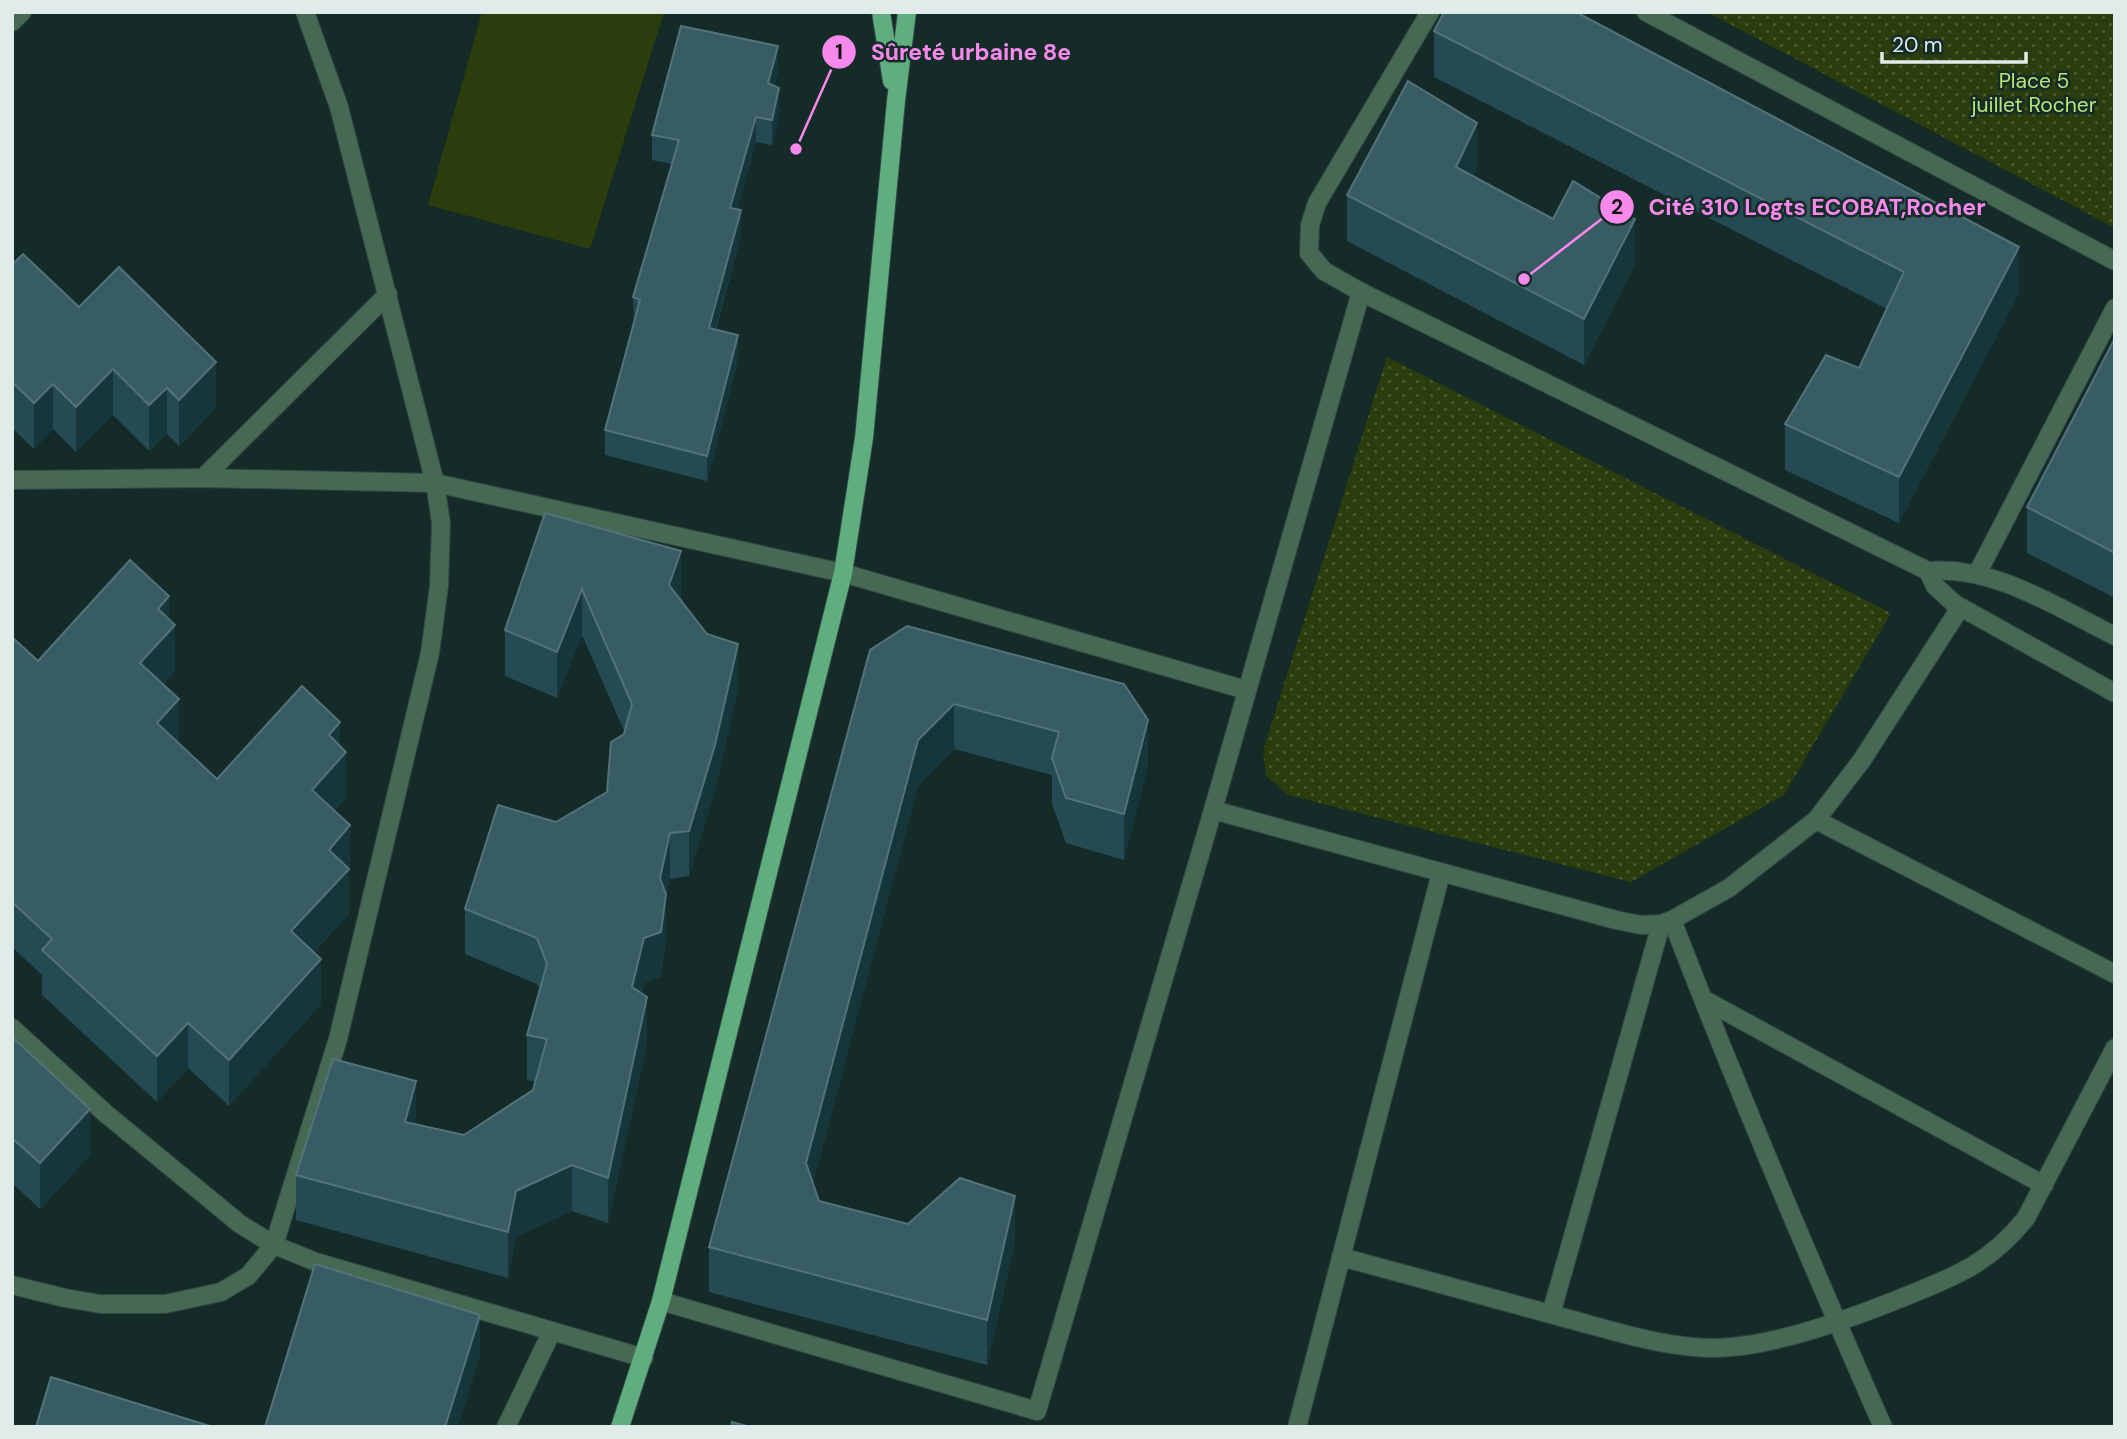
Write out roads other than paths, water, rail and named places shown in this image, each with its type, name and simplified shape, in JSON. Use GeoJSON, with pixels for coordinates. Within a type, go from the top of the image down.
{"type":"FeatureCollection","features":[{"type":"Feature","properties":{"kind":"main road"},"geometry":{"type":"LineString","coordinates":[[881,12],[896,101]]}},
{"type":"Feature","properties":{"kind":"main road"},"geometry":{"type":"LineString","coordinates":[[620,1427],[661,1301],[843,573],[864,438],[907,12]]}},
{"type":"Feature","properties":{"kind":"street"},"geometry":{"type":"LineString","coordinates":[[12,22],[22,12]]}},
{"type":"Feature","properties":{"kind":"street"},"geometry":{"type":"LineString","coordinates":[[12,1285],[100,1304],[165,1304],[221,1292],[247,1276],[275,1245],[338,1039],[430,653],[440,561],[441,523],[435,483],[339,107],[305,12]]}},
{"type":"Feature","properties":{"kind":"street"},"geometry":{"type":"LineString","coordinates":[[1430,12],[1317,203],[1310,225],[1309,253],[1324,271],[1361,292],[1928,571],[1954,570],[2019,589],[2115,636]]}},
{"type":"Feature","properties":{"kind":"street"},"geometry":{"type":"LineString","coordinates":[[1647,12],[2115,261]]}},
{"type":"Feature","properties":{"kind":"street"},"geometry":{"type":"LineString","coordinates":[[661,1301],[1035,1419],[1361,292]]}},
{"type":"Feature","properties":{"kind":"street"},"geometry":{"type":"LineString","coordinates":[[203,478],[388,294]]}},
{"type":"Feature","properties":{"kind":"street"},"geometry":{"type":"LineString","coordinates":[[1977,575],[2115,308]]}},
{"type":"Feature","properties":{"kind":"street"},"geometry":{"type":"LineString","coordinates":[[12,480],[203,478],[435,483],[843,573],[1246,690]]}},
{"type":"Feature","properties":{"kind":"street"},"geometry":{"type":"LineString","coordinates":[[1928,571],[1935,586],[1960,608],[2115,693]]}},
{"type":"Feature","properties":{"kind":"street"},"geometry":{"type":"LineString","coordinates":[[1213,810],[1616,920],[1641,925],[1666,922],[1729,888],[1816,820],[1862,760],[1960,608]]}},
{"type":"Feature","properties":{"kind":"street"},"geometry":{"type":"LineString","coordinates":[[1816,820],[2115,974]]}},
{"type":"Feature","properties":{"kind":"street"},"geometry":{"type":"LineString","coordinates":[[1297,1427],[1441,873]]}},
{"type":"Feature","properties":{"kind":"street"},"geometry":{"type":"LineString","coordinates":[[1666,922],[1703,999],[1883,1427]]}},
{"type":"Feature","properties":{"kind":"street"},"geometry":{"type":"LineString","coordinates":[[1551,1314],[1666,922]]}},
{"type":"Feature","properties":{"kind":"street"},"geometry":{"type":"LineString","coordinates":[[1703,999],[2044,1185]]}},
{"type":"Feature","properties":{"kind":"street"},"geometry":{"type":"LineString","coordinates":[[12,1028],[105,1113],[198,1191],[240,1224],[275,1245],[316,1262],[644,1358]]}},
{"type":"Feature","properties":{"kind":"street"},"geometry":{"type":"LineString","coordinates":[[1341,1257],[1669,1344],[1716,1348],[1757,1343],[1837,1323],[1953,1277],[1985,1260],[2010,1238],[2026,1218],[2115,1048]]}},
{"type":"Feature","properties":{"kind":"street"},"geometry":{"type":"LineString","coordinates":[[506,1427],[552,1331]]}},
{"type":"Feature","properties":{"kind":"place","name":"Sûreté urbaine 8e"},"geometry":{"type":"Point","coordinates":[796,149]}},
{"type":"Feature","properties":{"kind":"place","name":"Cité 310 Logts ECOBAT,Rocher"},"geometry":{"type":"Point","coordinates":[1524,279]}},
{"type":"Feature","properties":{"kind":"park label","name":"Place 5 juillet Rocher"},"geometry":{"type":"Point","coordinates":[2034,93]}}]}
